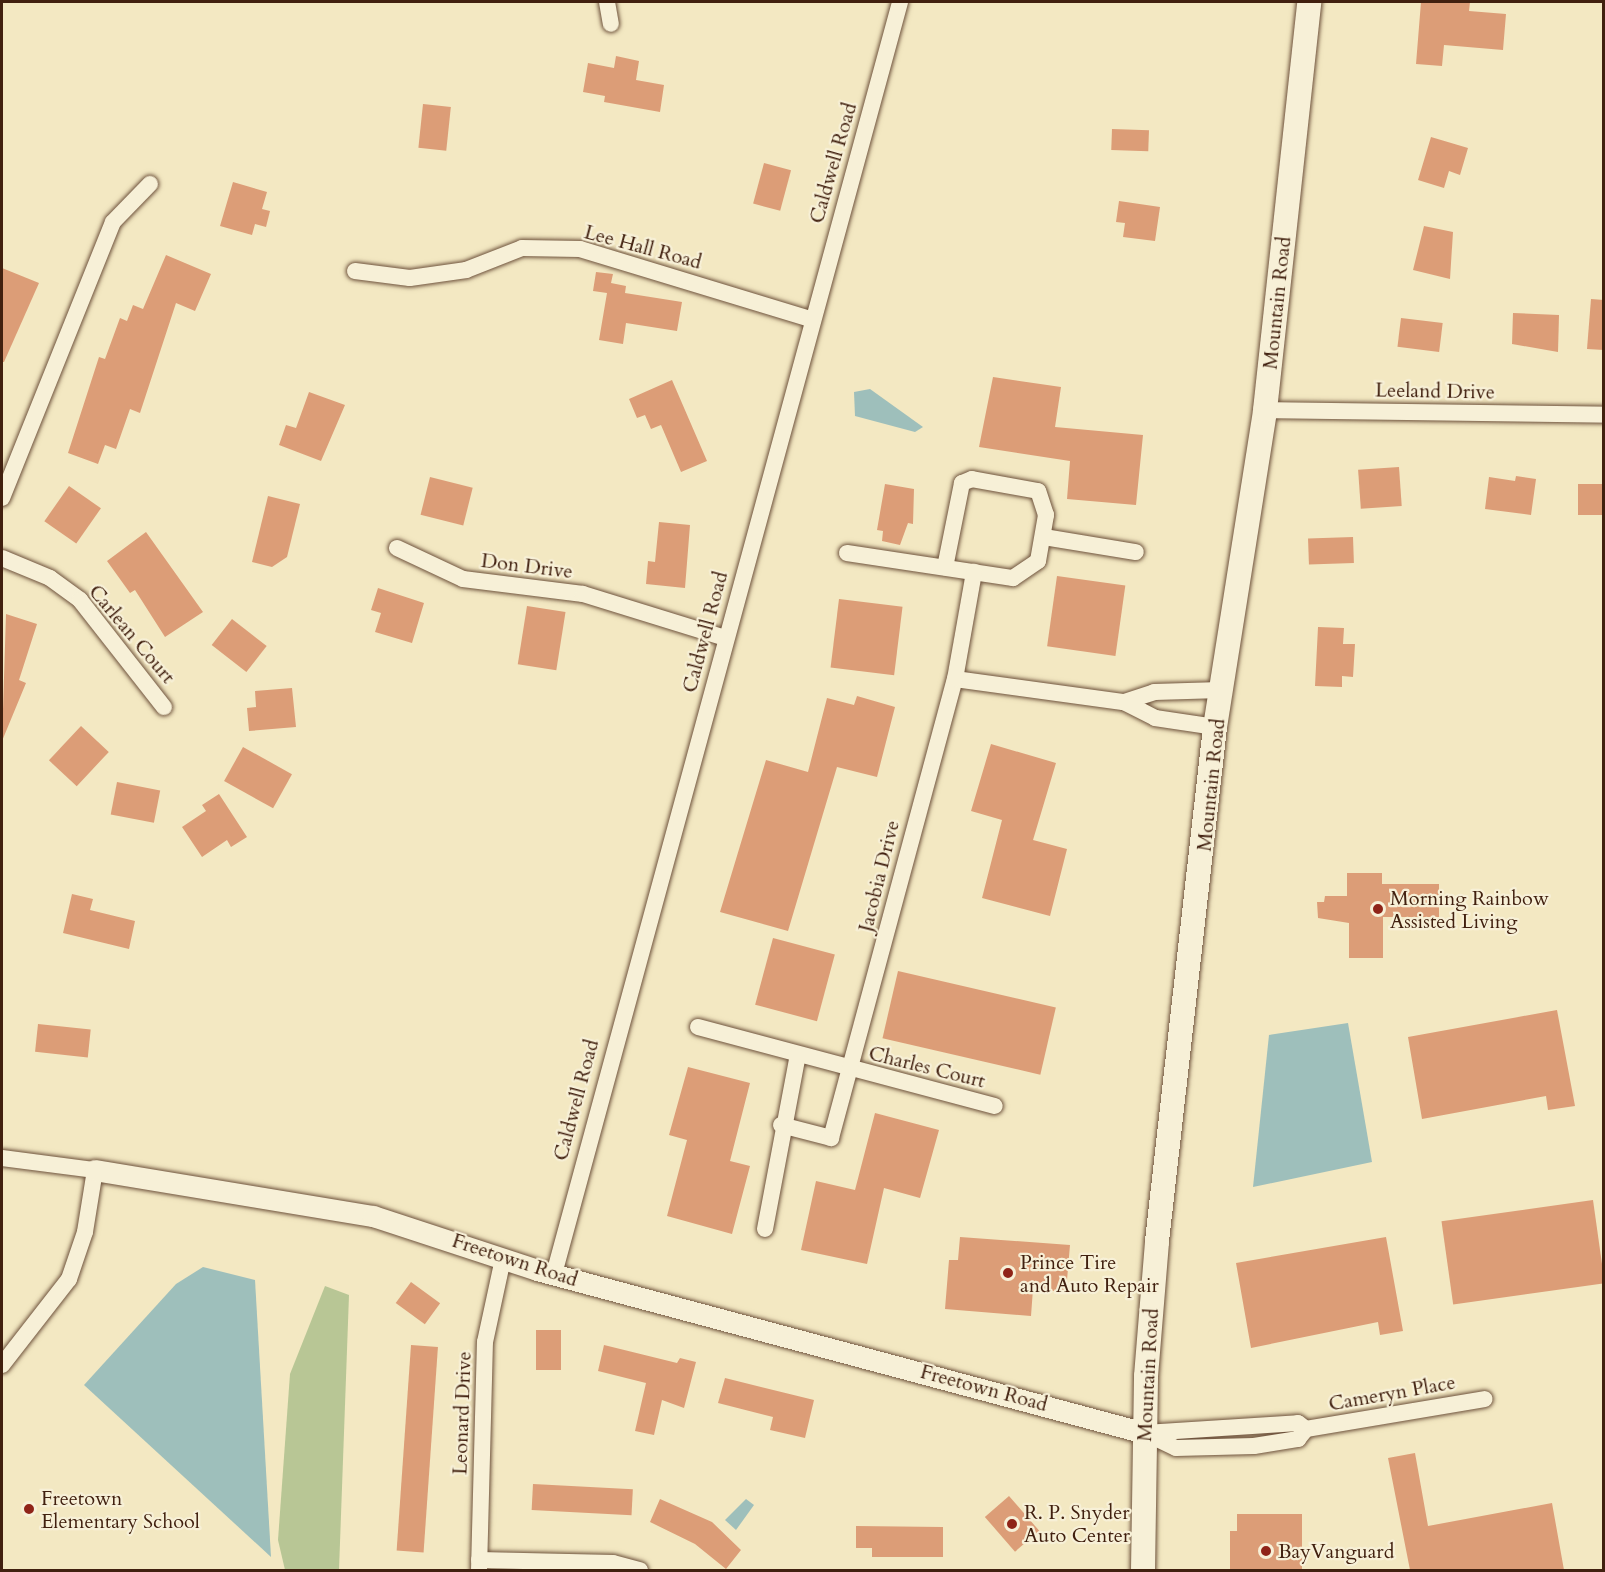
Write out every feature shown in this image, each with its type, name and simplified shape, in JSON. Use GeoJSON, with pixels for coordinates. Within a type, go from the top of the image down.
{"type":"FeatureCollection","features":[{"type":"Feature","properties":{"kind":"main road","name":"Mountain Road"},"geometry":{"type":"LineString","coordinates":[[1143,1570],[1145,1433],[1155,1265],[1215,727],[1265,410],[1309,2]]}},
{"type":"Feature","properties":{"kind":"street"},"geometry":{"type":"LineString","coordinates":[[607,2],[611,24]]}},
{"type":"Feature","properties":{"kind":"street","name":"Caldwell Road"},"geometry":{"type":"LineString","coordinates":[[554,1274],[725,638],[900,2]]}},
{"type":"Feature","properties":{"kind":"street"},"geometry":{"type":"LineString","coordinates":[[2,498],[113,222],[150,184]]}},
{"type":"Feature","properties":{"kind":"street","name":"Lee Hall Road"},"geometry":{"type":"LineString","coordinates":[[355,271],[410,279],[466,270],[522,248],[580,249],[812,319]]}},
{"type":"Feature","properties":{"kind":"street","name":"Leeland Drive"},"geometry":{"type":"LineString","coordinates":[[1265,410],[1604,416]]}},
{"type":"Feature","properties":{"kind":"street"},"geometry":{"type":"LineString","coordinates":[[848,553],[1013,578],[1029,572],[1038,561],[1046,515],[1038,491],[972,479],[956,492],[945,567]]}},
{"type":"Feature","properties":{"kind":"street"},"geometry":{"type":"LineString","coordinates":[[1044,537],[1136,552]]}},
{"type":"Feature","properties":{"kind":"street","name":"Don Drive"},"geometry":{"type":"LineString","coordinates":[[397,548],[463,579],[583,594],[725,638]]}},
{"type":"Feature","properties":{"kind":"street","name":"Carlean Court"},"geometry":{"type":"LineString","coordinates":[[2,558],[50,578],[80,600],[164,707]]}},
{"type":"Feature","properties":{"kind":"street","name":"Jacobia Drive"},"geometry":{"type":"LineString","coordinates":[[781,1125],[831,1138],[848,1068],[955,679],[974,572]]}},
{"type":"Feature","properties":{"kind":"street"},"geometry":{"type":"LineString","coordinates":[[955,679],[1124,702],[1155,718],[1215,727]]}},
{"type":"Feature","properties":{"kind":"street"},"geometry":{"type":"LineString","coordinates":[[1124,702],[1154,692],[1221,690]]}},
{"type":"Feature","properties":{"kind":"street","name":"Charles Court"},"geometry":{"type":"LineString","coordinates":[[698,1027],[995,1106]]}},
{"type":"Feature","properties":{"kind":"street"},"geometry":{"type":"LineString","coordinates":[[765,1229],[781,1158],[781,1125],[798,1055]]}},
{"type":"Feature","properties":{"kind":"street"},"geometry":{"type":"LineString","coordinates":[[2,1158],[95,1170],[85,1232],[69,1279],[2,1365]]}},
{"type":"Feature","properties":{"kind":"street","name":"Freetown Road"},"geometry":{"type":"LineString","coordinates":[[95,1170],[339,1209],[554,1274],[1145,1433]]}},
{"type":"Feature","properties":{"kind":"street","name":"Leonard Drive"},"geometry":{"type":"LineString","coordinates":[[479,1565],[485,1342],[503,1259]]}},
{"type":"Feature","properties":{"kind":"street","name":"Cameryn Place"},"geometry":{"type":"LineString","coordinates":[[1145,1433],[1298,1423],[1306,1429],[1485,1399]]}},
{"type":"Feature","properties":{"kind":"street"},"geometry":{"type":"LineString","coordinates":[[479,1565],[613,1563],[640,1570]]}},
{"type":"Feature","properties":{"kind":"green space"},"geometry":{"type":"Polygon","coordinates":[[[325,1286],[349,1295],[339,1570],[285,1570],[278,1540],[290,1374],[325,1286]]]}},
{"type":"Feature","properties":{"kind":"water"},"geometry":{"type":"Polygon","coordinates":[[[870,389],[923,427],[915,432],[855,416],[854,392],[870,389]]]}},
{"type":"Feature","properties":{"kind":"water"},"geometry":{"type":"Polygon","coordinates":[[[1348,1023],[1372,1162],[1253,1187],[1269,1035],[1348,1023]]]}},
{"type":"Feature","properties":{"kind":"water"},"geometry":{"type":"Polygon","coordinates":[[[203,1267],[255,1280],[271,1557],[84,1385],[176,1284],[203,1267]]]}},
{"type":"Feature","properties":{"kind":"water"},"geometry":{"type":"Polygon","coordinates":[[[746,1499],[754,1505],[736,1530],[725,1520],[746,1499]]]}},
{"type":"Feature","properties":{"kind":"building"},"geometry":{"type":"Polygon","coordinates":[[[1421,2],[1470,2],[1469,11],[1506,14],[1503,50],[1444,45],[1442,66],[1416,64],[1421,2]]]}},
{"type":"Feature","properties":{"kind":"building"},"geometry":{"type":"Polygon","coordinates":[[[616,56],[639,61],[636,80],[664,85],[660,112],[604,102],[605,96],[583,92],[588,63],[614,68],[616,56]]]}},
{"type":"Feature","properties":{"kind":"building"},"geometry":{"type":"Polygon","coordinates":[[[423,104],[451,107],[446,151],[418,148],[423,104]]]}},
{"type":"Feature","properties":{"kind":"building"},"geometry":{"type":"Polygon","coordinates":[[[1112,129],[1149,130],[1148,151],[1111,150],[1112,129]]]}},
{"type":"Feature","properties":{"kind":"building"},"geometry":{"type":"Polygon","coordinates":[[[1431,137],[1468,148],[1460,175],[1449,171],[1444,188],[1418,180],[1431,137]]]}},
{"type":"Feature","properties":{"kind":"building"},"geometry":{"type":"Polygon","coordinates":[[[764,163],[791,170],[780,211],[753,204],[764,163]]]}},
{"type":"Feature","properties":{"kind":"building"},"geometry":{"type":"Polygon","coordinates":[[[233,182],[267,192],[262,209],[270,211],[266,227],[255,224],[252,235],[220,226],[233,182]]]}},
{"type":"Feature","properties":{"kind":"building"},"geometry":{"type":"Polygon","coordinates":[[[1119,201],[1160,207],[1155,241],[1123,237],[1125,223],[1116,222],[1119,201]]]}},
{"type":"Feature","properties":{"kind":"building"},"geometry":{"type":"Polygon","coordinates":[[[1424,226],[1453,232],[1450,279],[1413,270],[1424,226]]]}},
{"type":"Feature","properties":{"kind":"building"},"geometry":{"type":"Polygon","coordinates":[[[166,255],[211,274],[195,311],[176,303],[140,413],[130,409],[116,449],[105,445],[98,464],[68,453],[99,357],[105,359],[120,318],[127,321],[133,305],[143,309],[166,255]]]}},
{"type":"Feature","properties":{"kind":"building"},"geometry":{"type":"Polygon","coordinates":[[[2,268],[39,283],[4,362],[2,362],[2,268]]]}},
{"type":"Feature","properties":{"kind":"building"},"geometry":{"type":"Polygon","coordinates":[[[596,272],[613,274],[611,283],[626,286],[625,293],[682,302],[677,331],[626,323],[623,344],[599,340],[607,293],[593,291],[596,272]]]}},
{"type":"Feature","properties":{"kind":"building"},"geometry":{"type":"Polygon","coordinates":[[[1591,299],[1604,300],[1604,350],[1587,349],[1591,299]]]}},
{"type":"Feature","properties":{"kind":"building"},"geometry":{"type":"Polygon","coordinates":[[[1513,313],[1559,315],[1558,352],[1512,344],[1513,313]]]}},
{"type":"Feature","properties":{"kind":"building"},"geometry":{"type":"Polygon","coordinates":[[[1401,318],[1443,323],[1439,352],[1397,347],[1401,318]]]}},
{"type":"Feature","properties":{"kind":"building"},"geometry":{"type":"Polygon","coordinates":[[[993,377],[1061,387],[1055,427],[1143,435],[1136,505],[1067,499],[1070,461],[979,447],[993,377]]]}},
{"type":"Feature","properties":{"kind":"building"},"geometry":{"type":"Polygon","coordinates":[[[672,380],[707,461],[681,472],[661,425],[651,429],[645,415],[637,418],[629,399],[672,380]]]}},
{"type":"Feature","properties":{"kind":"building"},"geometry":{"type":"Polygon","coordinates":[[[309,392],[345,405],[321,461],[279,445],[286,425],[296,428],[309,392]]]}},
{"type":"Feature","properties":{"kind":"building"},"geometry":{"type":"Polygon","coordinates":[[[1399,467],[1402,506],[1361,509],[1358,470],[1399,467]]]}},
{"type":"Feature","properties":{"kind":"building"},"geometry":{"type":"Polygon","coordinates":[[[1516,476],[1536,479],[1531,515],[1485,509],[1489,477],[1515,481],[1516,476]]]}},
{"type":"Feature","properties":{"kind":"building"},"geometry":{"type":"Polygon","coordinates":[[[430,477],[473,488],[463,525],[421,515],[430,477]]]}},
{"type":"Feature","properties":{"kind":"building"},"geometry":{"type":"Polygon","coordinates":[[[885,484],[914,489],[913,524],[908,523],[900,545],[882,541],[883,531],[877,530],[885,484]]]}},
{"type":"Feature","properties":{"kind":"building"},"geometry":{"type":"Polygon","coordinates":[[[1578,484],[1604,484],[1604,515],[1578,515],[1578,484]]]}},
{"type":"Feature","properties":{"kind":"building"},"geometry":{"type":"Polygon","coordinates":[[[69,486],[101,508],[76,544],[44,521],[69,486]]]}},
{"type":"Feature","properties":{"kind":"building"},"geometry":{"type":"Polygon","coordinates":[[[268,496],[300,504],[287,557],[272,567],[252,562],[268,496]]]}},
{"type":"Feature","properties":{"kind":"building"},"geometry":{"type":"Polygon","coordinates":[[[659,522],[690,525],[685,588],[646,584],[648,561],[655,562],[659,522]]]}},
{"type":"Feature","properties":{"kind":"building"},"geometry":{"type":"Polygon","coordinates":[[[146,532],[203,612],[165,637],[135,590],[130,593],[107,561],[146,532]]]}},
{"type":"Feature","properties":{"kind":"building"},"geometry":{"type":"Polygon","coordinates":[[[1353,537],[1354,563],[1309,565],[1308,539],[1353,537]]]}},
{"type":"Feature","properties":{"kind":"building"},"geometry":{"type":"Polygon","coordinates":[[[1057,576],[1125,586],[1115,656],[1047,646],[1057,576]]]}},
{"type":"Feature","properties":{"kind":"building"},"geometry":{"type":"Polygon","coordinates":[[[378,588],[424,603],[412,643],[375,632],[381,613],[371,610],[378,588]]]}},
{"type":"Feature","properties":{"kind":"building"},"geometry":{"type":"Polygon","coordinates":[[[839,599],[903,607],[894,675],[831,667],[839,599]]]}},
{"type":"Feature","properties":{"kind":"building"},"geometry":{"type":"Polygon","coordinates":[[[527,606],[566,612],[556,670],[518,664],[527,606]]]}},
{"type":"Feature","properties":{"kind":"building"},"geometry":{"type":"Polygon","coordinates":[[[6,614],[37,624],[19,680],[26,683],[2,741],[6,614]]]}},
{"type":"Feature","properties":{"kind":"building"},"geometry":{"type":"Polygon","coordinates":[[[232,619],[267,646],[246,672],[212,645],[232,619]]]}},
{"type":"Feature","properties":{"kind":"building"},"geometry":{"type":"Polygon","coordinates":[[[1318,627],[1344,628],[1343,644],[1355,644],[1353,677],[1342,676],[1342,687],[1315,686],[1318,627]]]}},
{"type":"Feature","properties":{"kind":"building"},"geometry":{"type":"Polygon","coordinates":[[[292,688],[296,727],[249,731],[247,708],[256,707],[255,691],[292,688]]]}},
{"type":"Feature","properties":{"kind":"building"},"geometry":{"type":"Polygon","coordinates":[[[857,696],[895,707],[877,777],[837,767],[788,931],[720,912],[766,760],[808,772],[827,698],[854,705],[857,696]]]}},
{"type":"Feature","properties":{"kind":"building"},"geometry":{"type":"Polygon","coordinates":[[[81,726],[109,752],[77,786],[49,760],[81,726]]]}},
{"type":"Feature","properties":{"kind":"building"},"geometry":{"type":"Polygon","coordinates":[[[991,744],[1056,763],[1033,840],[1067,849],[1050,916],[982,898],[1002,820],[971,811],[991,744]]]}},
{"type":"Feature","properties":{"kind":"building"},"geometry":{"type":"Polygon","coordinates":[[[243,747],[292,774],[273,808],[224,781],[243,747]]]}},
{"type":"Feature","properties":{"kind":"building"},"geometry":{"type":"Polygon","coordinates":[[[117,782],[160,790],[154,823],[111,814],[117,782]]]}},
{"type":"Feature","properties":{"kind":"building"},"geometry":{"type":"Polygon","coordinates":[[[219,794],[247,837],[231,847],[227,840],[202,857],[182,827],[206,811],[202,805],[219,794]]]}},
{"type":"Feature","properties":{"kind":"building","name":"Morning Rainbow Assisted Living"},"geometry":{"type":"Polygon","coordinates":[[[1347,873],[1382,873],[1382,884],[1439,884],[1439,917],[1383,917],[1383,958],[1349,958],[1349,923],[1318,918],[1317,902],[1324,902],[1325,896],[1347,896],[1347,873]]]}},
{"type":"Feature","properties":{"kind":"building"},"geometry":{"type":"Polygon","coordinates":[[[72,894],[93,899],[90,910],[135,921],[129,949],[63,933],[72,894]]]}},
{"type":"Feature","properties":{"kind":"building"},"geometry":{"type":"Polygon","coordinates":[[[773,938],[835,955],[817,1021],[755,1005],[773,938]]]}},
{"type":"Feature","properties":{"kind":"building"},"geometry":{"type":"Polygon","coordinates":[[[898,971],[1056,1007],[1040,1075],[882,1038],[898,971]]]}},
{"type":"Feature","properties":{"kind":"building"},"geometry":{"type":"Polygon","coordinates":[[[1557,1010],[1575,1106],[1548,1110],[1546,1096],[1422,1119],[1408,1037],[1557,1010]]]}},
{"type":"Feature","properties":{"kind":"building"},"geometry":{"type":"Polygon","coordinates":[[[38,1024],[91,1030],[88,1057],[35,1052],[38,1024]]]}},
{"type":"Feature","properties":{"kind":"building"},"geometry":{"type":"Polygon","coordinates":[[[688,1067],[750,1083],[730,1161],[750,1166],[732,1234],[667,1216],[687,1140],[669,1135],[688,1067]]]}},
{"type":"Feature","properties":{"kind":"building"},"geometry":{"type":"Polygon","coordinates":[[[875,1113],[939,1130],[920,1198],[884,1188],[867,1264],[801,1250],[816,1181],[855,1190],[875,1113]]]}},
{"type":"Feature","properties":{"kind":"building"},"geometry":{"type":"Polygon","coordinates":[[[1593,1200],[1604,1283],[1453,1304],[1441,1221],[1593,1200]]]}},
{"type":"Feature","properties":{"kind":"building","name":"Prince Tire and Auto Repair"},"geometry":{"type":"Polygon","coordinates":[[[960,1237],[1070,1245],[1066,1292],[1033,1289],[1031,1316],[945,1309],[949,1260],[958,1260],[960,1237]]]}},
{"type":"Feature","properties":{"kind":"building"},"geometry":{"type":"Polygon","coordinates":[[[1386,1237],[1403,1331],[1380,1335],[1378,1322],[1251,1348],[1236,1263],[1386,1237]]]}},
{"type":"Feature","properties":{"kind":"building"},"geometry":{"type":"Polygon","coordinates":[[[411,1282],[440,1303],[425,1324],[396,1303],[411,1282]]]}},
{"type":"Feature","properties":{"kind":"building"},"geometry":{"type":"Polygon","coordinates":[[[536,1330],[561,1330],[561,1370],[536,1370],[536,1330]]]}},
{"type":"Feature","properties":{"kind":"building"},"geometry":{"type":"Polygon","coordinates":[[[411,1345],[438,1347],[424,1552],[397,1550],[411,1345]]]}},
{"type":"Feature","properties":{"kind":"building"},"geometry":{"type":"Polygon","coordinates":[[[604,1345],[677,1363],[680,1358],[696,1362],[684,1408],[662,1400],[654,1435],[635,1431],[646,1383],[598,1371],[604,1345]]]}},
{"type":"Feature","properties":{"kind":"building"},"geometry":{"type":"Polygon","coordinates":[[[725,1378],[814,1400],[805,1438],[770,1430],[773,1417],[718,1403],[725,1378]]]}},
{"type":"Feature","properties":{"kind":"building"},"geometry":{"type":"Polygon","coordinates":[[[1415,1453],[1428,1526],[1552,1503],[1564,1570],[1410,1570],[1388,1458],[1415,1453]]]}},
{"type":"Feature","properties":{"kind":"building"},"geometry":{"type":"Polygon","coordinates":[[[533,1484],[633,1489],[632,1515],[532,1510],[533,1484]]]}},
{"type":"Feature","properties":{"kind":"building","name":"R. P. Snyder Auto Center"},"geometry":{"type":"Polygon","coordinates":[[[1009,1496],[1039,1531],[1015,1552],[985,1517],[1009,1496]]]}},
{"type":"Feature","properties":{"kind":"building"},"geometry":{"type":"Polygon","coordinates":[[[660,1499],[712,1522],[741,1550],[726,1569],[695,1544],[650,1522],[660,1499]]]}},
{"type":"Feature","properties":{"kind":"building","name":"BayVanguard"},"geometry":{"type":"Polygon","coordinates":[[[1237,1514],[1302,1514],[1302,1570],[1230,1570],[1230,1531],[1237,1531],[1237,1514]]]}},
{"type":"Feature","properties":{"kind":"building"},"geometry":{"type":"Polygon","coordinates":[[[856,1526],[943,1527],[943,1557],[872,1557],[872,1548],[856,1548],[856,1526]]]}},
{"type":"Feature","properties":{"kind":"place","name":"Morning Rainbow Assisted Living"},"geometry":{"type":"Point","coordinates":[1378,909]}},
{"type":"Feature","properties":{"kind":"place","name":"Prince Tire and Auto Repair"},"geometry":{"type":"Point","coordinates":[1008,1273]}},
{"type":"Feature","properties":{"kind":"place","name":"Freetown Elementary School"},"geometry":{"type":"Point","coordinates":[29,1509]}},
{"type":"Feature","properties":{"kind":"place","name":"R. P. Snyder Auto Center"},"geometry":{"type":"Point","coordinates":[1012,1524]}},
{"type":"Feature","properties":{"kind":"place","name":"BayVanguard"},"geometry":{"type":"Point","coordinates":[1266,1551]}}]}
